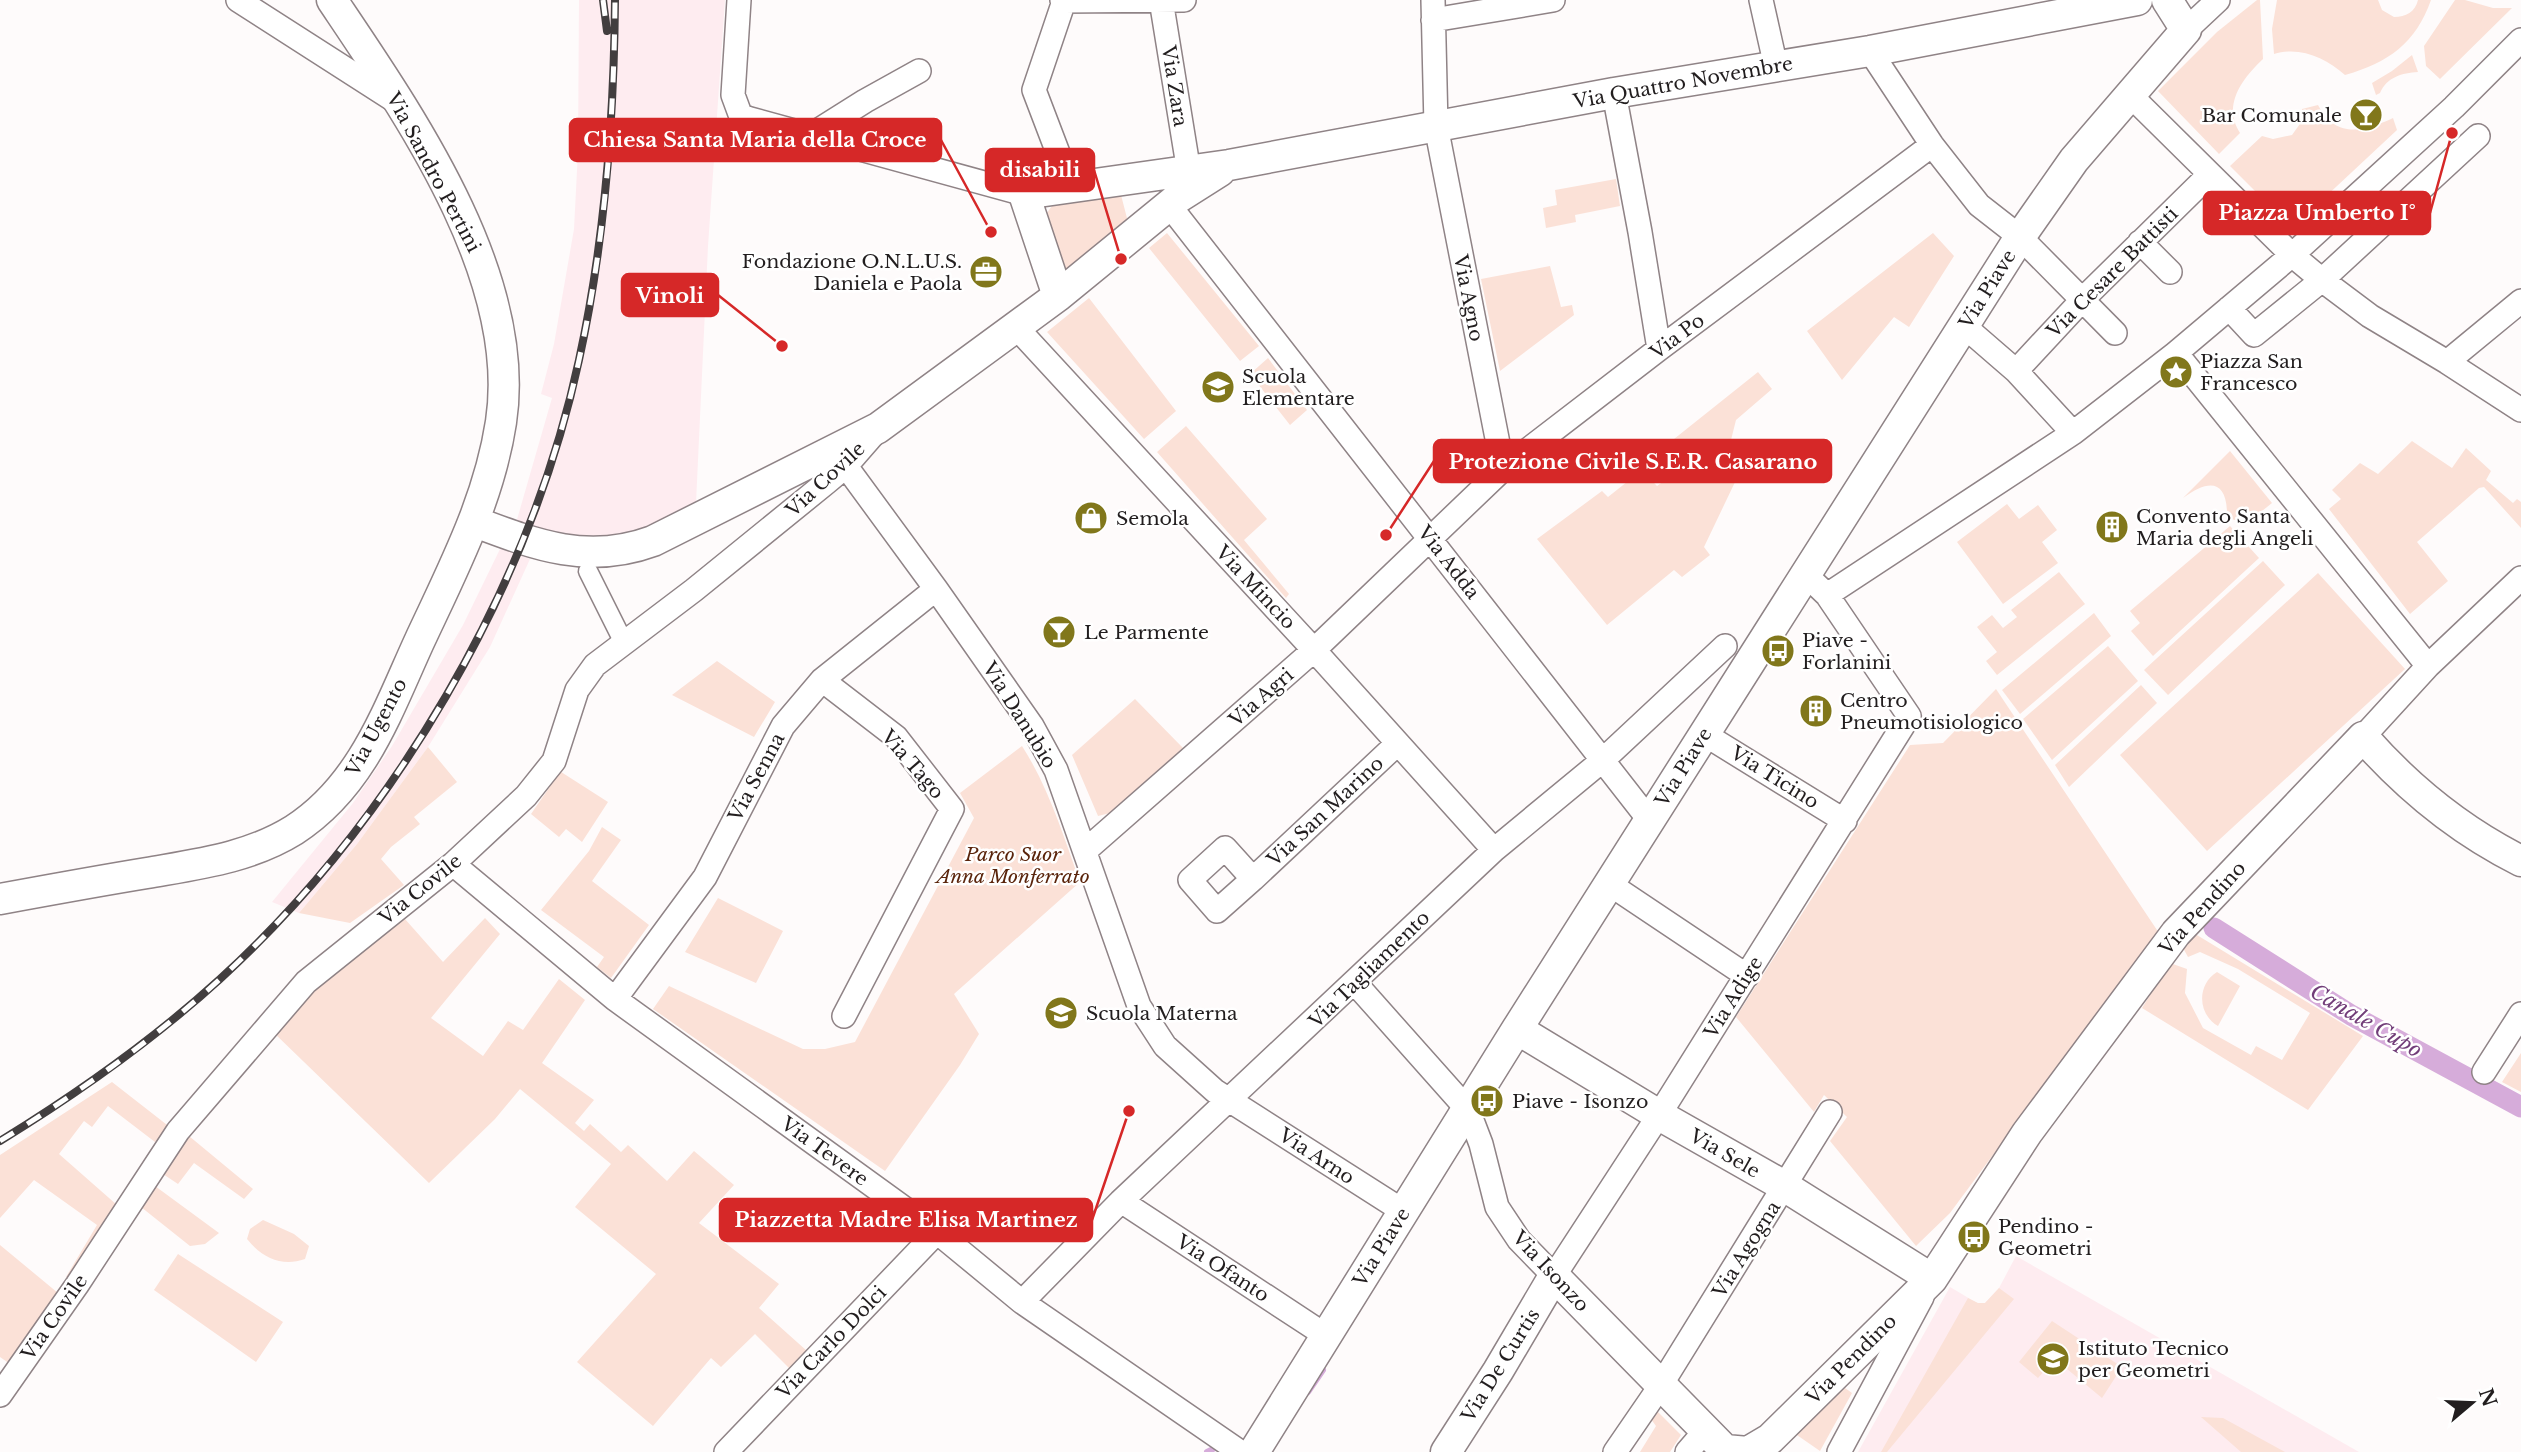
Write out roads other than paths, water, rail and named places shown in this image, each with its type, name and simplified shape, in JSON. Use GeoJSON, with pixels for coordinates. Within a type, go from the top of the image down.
{"type":"FeatureCollection","features":[{"type":"Feature","properties":{"kind":"street"},"geometry":{"type":"LineString","coordinates":[[238,0],[401,105]]}},
{"type":"Feature","properties":{"kind":"street","name":"Via Sandro Pertini"},"geometry":{"type":"LineString","coordinates":[[332,0],[401,105],[449,191],[485,270],[499,331],[504,389],[501,422],[491,470],[475,522]]}},
{"type":"Feature","properties":{"kind":"street"},"geometry":{"type":"LineString","coordinates":[[738,0],[733,95],[740,114],[1024,194],[1058,296]]}},
{"type":"Feature","properties":{"kind":"street"},"geometry":{"type":"LineString","coordinates":[[1071,187],[1034,90],[1063,1],[1184,0]]}},
{"type":"Feature","properties":{"kind":"street"},"geometry":{"type":"LineString","coordinates":[[1433,10],[1553,0]]}},
{"type":"Feature","properties":{"kind":"street"},"geometry":{"type":"LineString","coordinates":[[1761,0],[1776,67]]}},
{"type":"Feature","properties":{"kind":"street","name":"Via Quattro Novembre"},"geometry":{"type":"LineString","coordinates":[[1024,194],[1189,172],[1614,93],[1870,51],[2137,0]]}},
{"type":"Feature","properties":{"kind":"street"},"geometry":{"type":"LineString","coordinates":[[2167,0],[2186,30],[2218,0]]}},
{"type":"Feature","properties":{"kind":"street","name":"Via Zara"},"geometry":{"type":"LineString","coordinates":[[1161,1],[1189,172]]}},
{"type":"Feature","properties":{"kind":"street","name":"Via Agno"},"geometry":{"type":"LineString","coordinates":[[1433,10],[1436,126],[1503,469]]}},
{"type":"Feature","properties":{"kind":"street","name":"Via Piave"},"geometry":{"type":"LineString","coordinates":[[1254,1451],[1704,734],[1816,585],[1964,326],[2020,236],[2074,160],[2186,30]]}},
{"type":"Feature","properties":{"kind":"street"},"geometry":{"type":"LineString","coordinates":[[1816,585],[2073,433],[2176,353],[2292,255],[2467,95],[2521,40]]}},
{"type":"Feature","properties":{"kind":"street"},"geometry":{"type":"LineString","coordinates":[[1870,51],[1932,145],[1979,205],[2020,236],[2084,298],[2115,333]]}},
{"type":"Feature","properties":{"kind":"street"},"geometry":{"type":"LineString","coordinates":[[811,135],[919,71]]}},
{"type":"Feature","properties":{"kind":"street"},"geometry":{"type":"LineString","coordinates":[[1614,93],[1659,349]]}},
{"type":"Feature","properties":{"kind":"street"},"geometry":{"type":"LineString","coordinates":[[2129,94],[2292,255],[2322,280],[2370,316],[2521,410]]}},
{"type":"Feature","properties":{"kind":"street"},"geometry":{"type":"LineString","coordinates":[[2230,308],[2254,335],[2322,280],[2478,136]]}},
{"type":"Feature","properties":{"kind":"street","name":"Via Po"},"geometry":{"type":"LineString","coordinates":[[1430,537],[1503,469],[1932,145]]}},
{"type":"Feature","properties":{"kind":"street","name":"Via Quattro Novembre"},"geometry":{"type":"LineString","coordinates":[[1143,227],[1169,205],[1229,165]]}},
{"type":"Feature","properties":{"kind":"street","name":"Via Cesare Battisti"},"geometry":{"type":"LineString","coordinates":[[2016,371],[2084,298],[2209,175]]}},
{"type":"Feature","properties":{"kind":"street"},"geometry":{"type":"LineString","coordinates":[[1129,179],[1143,227]]}},
{"type":"Feature","properties":{"kind":"street","name":"Via Adda"},"geometry":{"type":"LineString","coordinates":[[1169,205],[1650,821]]}},
{"type":"Feature","properties":{"kind":"street","name":"Via Covile"},"geometry":{"type":"LineString","coordinates":[[0,1395],[77,1285],[178,1131],[306,982],[453,864],[533,787],[554,761],[577,691],[595,665],[694,590],[840,458],[1058,296],[1143,227]]}},
{"type":"Feature","properties":{"kind":"street"},"geometry":{"type":"LineString","coordinates":[[2140,242],[2170,272]]}},
{"type":"Feature","properties":{"kind":"street"},"geometry":{"type":"LineString","coordinates":[[2447,362],[2521,301]]}},
{"type":"Feature","properties":{"kind":"street","name":"Via Mincio"},"geometry":{"type":"LineString","coordinates":[[1015,326],[1494,850]]}},
{"type":"Feature","properties":{"kind":"street"},"geometry":{"type":"LineString","coordinates":[[1964,326],[2016,371],[2073,433]]}},
{"type":"Feature","properties":{"kind":"street"},"geometry":{"type":"LineString","coordinates":[[2176,353],[2428,666]]}},
{"type":"Feature","properties":{"kind":"street"},"geometry":{"type":"LineString","coordinates":[[475,522],[532,543],[557,548],[596,553],[629,550],[840,458]]}},
{"type":"Feature","properties":{"kind":"street","name":"Via Danubio"},"geometry":{"type":"LineString","coordinates":[[840,458],[1032,726],[1056,770],[1139,1006],[1165,1046],[1215,1091],[1230,1100]]}},
{"type":"Feature","properties":{"kind":"street","name":"Via Ugento"},"geometry":{"type":"LineString","coordinates":[[0,899],[243,854],[293,830],[315,815],[333,799],[364,759],[475,522]]}},
{"type":"Feature","properties":{"kind":"street","name":"Via Agri"},"geometry":{"type":"LineString","coordinates":[[1086,850],[1314,650],[1430,537]]}},
{"type":"Feature","properties":{"kind":"street"},"geometry":{"type":"LineString","coordinates":[[588,571],[624,643]]}},
{"type":"Feature","properties":{"kind":"street","name":"Via Pendino"},"geometry":{"type":"LineString","coordinates":[[1839,1452],[1932,1279],[2028,1133],[2176,933],[2428,666],[2521,578]]}},
{"type":"Feature","properties":{"kind":"street","name":"Via Adige"},"geometry":{"type":"LineString","coordinates":[[1554,1276],[1659,1115],[1909,716],[1816,585]]}},
{"type":"Feature","properties":{"kind":"street","name":"Via Senna"},"geometry":{"type":"LineString","coordinates":[[615,999],[705,877],[783,726],[822,680],[936,589]]}},
{"type":"Feature","properties":{"kind":"street","name":"Via Tagliamento"},"geometry":{"type":"LineString","coordinates":[[1022,1302],[1121,1201],[1494,850],[1603,760],[1725,646]]}},
{"type":"Feature","properties":{"kind":"street","name":"Via Tago"},"geometry":{"type":"LineString","coordinates":[[822,680],[896,737],[952,809],[844,1016]]}},
{"type":"Feature","properties":{"kind":"street","name":"Via Ticino"},"geometry":{"type":"LineString","coordinates":[[1704,734],[1845,821]]}},
{"type":"Feature","properties":{"kind":"street"},"geometry":{"type":"LineString","coordinates":[[2362,737],[2419,794],[2491,846],[2521,862]]}},
{"type":"Feature","properties":{"kind":"street","name":"Via San Marino"},"geometry":{"type":"LineString","coordinates":[[1253,879],[1397,744]]}},
{"type":"Feature","properties":{"kind":"street","name":"Via Tevere"},"geometry":{"type":"LineString","coordinates":[[453,864],[615,999],[937,1232],[1022,1302],[1254,1451]]}},
{"type":"Feature","properties":{"kind":"street"},"geometry":{"type":"LineString","coordinates":[[1611,885],[1747,976]]}},
{"type":"Feature","properties":{"kind":"street","name":"Via Isonzo"},"geometry":{"type":"LineString","coordinates":[[1355,983],[1468,1110],[1481,1144],[1497,1207],[1519,1240],[1661,1385],[1697,1441],[1725,1450],[1768,1448]]}},
{"type":"Feature","properties":{"kind":"street"},"geometry":{"type":"LineString","coordinates":[[2484,1072],[2521,1014]]}},
{"type":"Feature","properties":{"kind":"street","name":"Via Sele"},"geometry":{"type":"LineString","coordinates":[[1517,1029],[1659,1115],[1784,1186],[1932,1279]]}},
{"type":"Feature","properties":{"kind":"street","name":"Via Arno"},"geometry":{"type":"LineString","coordinates":[[1230,1100],[1403,1211]]}},
{"type":"Feature","properties":{"kind":"street","name":"Via Agogna"},"geometry":{"type":"LineString","coordinates":[[1615,1452],[1661,1385],[1830,1112]]}},
{"type":"Feature","properties":{"kind":"street","name":"Via Ofanto"},"geometry":{"type":"LineString","coordinates":[[1121,1201],[1325,1335]]}},
{"type":"Feature","properties":{"kind":"street","name":"Via Carlo Dolci"},"geometry":{"type":"LineString","coordinates":[[726,1452],[937,1232]]}},
{"type":"Feature","properties":{"kind":"street","name":"Via De Curtis"},"geometry":{"type":"LineString","coordinates":[[1446,1452],[1554,1276]]}},
{"type":"Feature","properties":{"kind":"street","name":"Via Pendino"},"geometry":{"type":"LineString","coordinates":[[1768,1448],[1932,1279]]}},
{"type":"Feature","properties":{"kind":"waterway","name":"Canale Cupo"},"geometry":{"type":"LineString","coordinates":[[2214,928],[2351,1015],[2521,1107]]}},
{"type":"Feature","properties":{"kind":"waterway"},"geometry":{"type":"LineString","coordinates":[[1308,1392],[1323,1370]]}},
{"type":"Feature","properties":{"kind":"waterway"},"geometry":{"type":"LineString","coordinates":[[1207,1452],[1217,1447]]}},
{"type":"Feature","properties":{"kind":"railway"},"geometry":{"type":"LineString","coordinates":[[603,0],[607,31]]}},
{"type":"Feature","properties":{"kind":"railway"},"geometry":{"type":"LineString","coordinates":[[0,1141],[86,1085],[141,1045],[220,979],[283,916],[342,848],[397,774],[446,696],[489,615],[527,531],[557,446],[579,360],[602,226],[613,91],[615,0]]}},
{"type":"Feature","properties":{"kind":"place","name":"Bar Comunale"},"geometry":{"type":"Point","coordinates":[2366,115]}},
{"type":"Feature","properties":{"kind":"place","name":"Piazza Umberto I°"},"geometry":{"type":"Point","coordinates":[2452,133]}},
{"type":"Feature","properties":{"kind":"place","name":"Chiesa Santa Maria della Croce"},"geometry":{"type":"Point","coordinates":[991,232]}},
{"type":"Feature","properties":{"kind":"place","name":"disabili"},"geometry":{"type":"Point","coordinates":[1121,259]}},
{"type":"Feature","properties":{"kind":"place","name":"Fondazione O.N.L.U.S. Daniela e Paola"},"geometry":{"type":"Point","coordinates":[986,272]}},
{"type":"Feature","properties":{"kind":"place","name":"Vinoli"},"geometry":{"type":"Point","coordinates":[782,346]}},
{"type":"Feature","properties":{"kind":"place","name":"Piazza San Francesco"},"geometry":{"type":"Point","coordinates":[2176,372]}},
{"type":"Feature","properties":{"kind":"place","name":"Scuola Elementare"},"geometry":{"type":"Point","coordinates":[1218,387]}},
{"type":"Feature","properties":{"kind":"place","name":"Semola"},"geometry":{"type":"Point","coordinates":[1091,518]}},
{"type":"Feature","properties":{"kind":"place","name":"Convento Santa Maria degli Angeli"},"geometry":{"type":"Point","coordinates":[2112,527]}},
{"type":"Feature","properties":{"kind":"place","name":"Protezione Civile S.E.R. Casarano"},"geometry":{"type":"Point","coordinates":[1386,535]}},
{"type":"Feature","properties":{"kind":"place","name":"Le Parmente"},"geometry":{"type":"Point","coordinates":[1059,632]}},
{"type":"Feature","properties":{"kind":"place","name":"Piave - Forlanini"},"geometry":{"type":"Point","coordinates":[1778,651]}},
{"type":"Feature","properties":{"kind":"place","name":"Centro Pneumotisiologico"},"geometry":{"type":"Point","coordinates":[1816,711]}},
{"type":"Feature","properties":{"kind":"place","name":"Scuola Materna"},"geometry":{"type":"Point","coordinates":[1061,1013]}},
{"type":"Feature","properties":{"kind":"place","name":"Piave - Isonzo"},"geometry":{"type":"Point","coordinates":[1487,1101]}},
{"type":"Feature","properties":{"kind":"place","name":"Piazzetta Madre Elisa Martinez"},"geometry":{"type":"Point","coordinates":[1129,1111]}},
{"type":"Feature","properties":{"kind":"place","name":"Pendino - Geometri"},"geometry":{"type":"Point","coordinates":[1974,1237]}},
{"type":"Feature","properties":{"kind":"place","name":"Istituto Tecnico per Geometri"},"geometry":{"type":"Point","coordinates":[2053,1359]}},
{"type":"Feature","properties":{"kind":"park label","name":"Parco Suor Anna Monferrato"},"geometry":{"type":"Point","coordinates":[1013,865]}}]}
